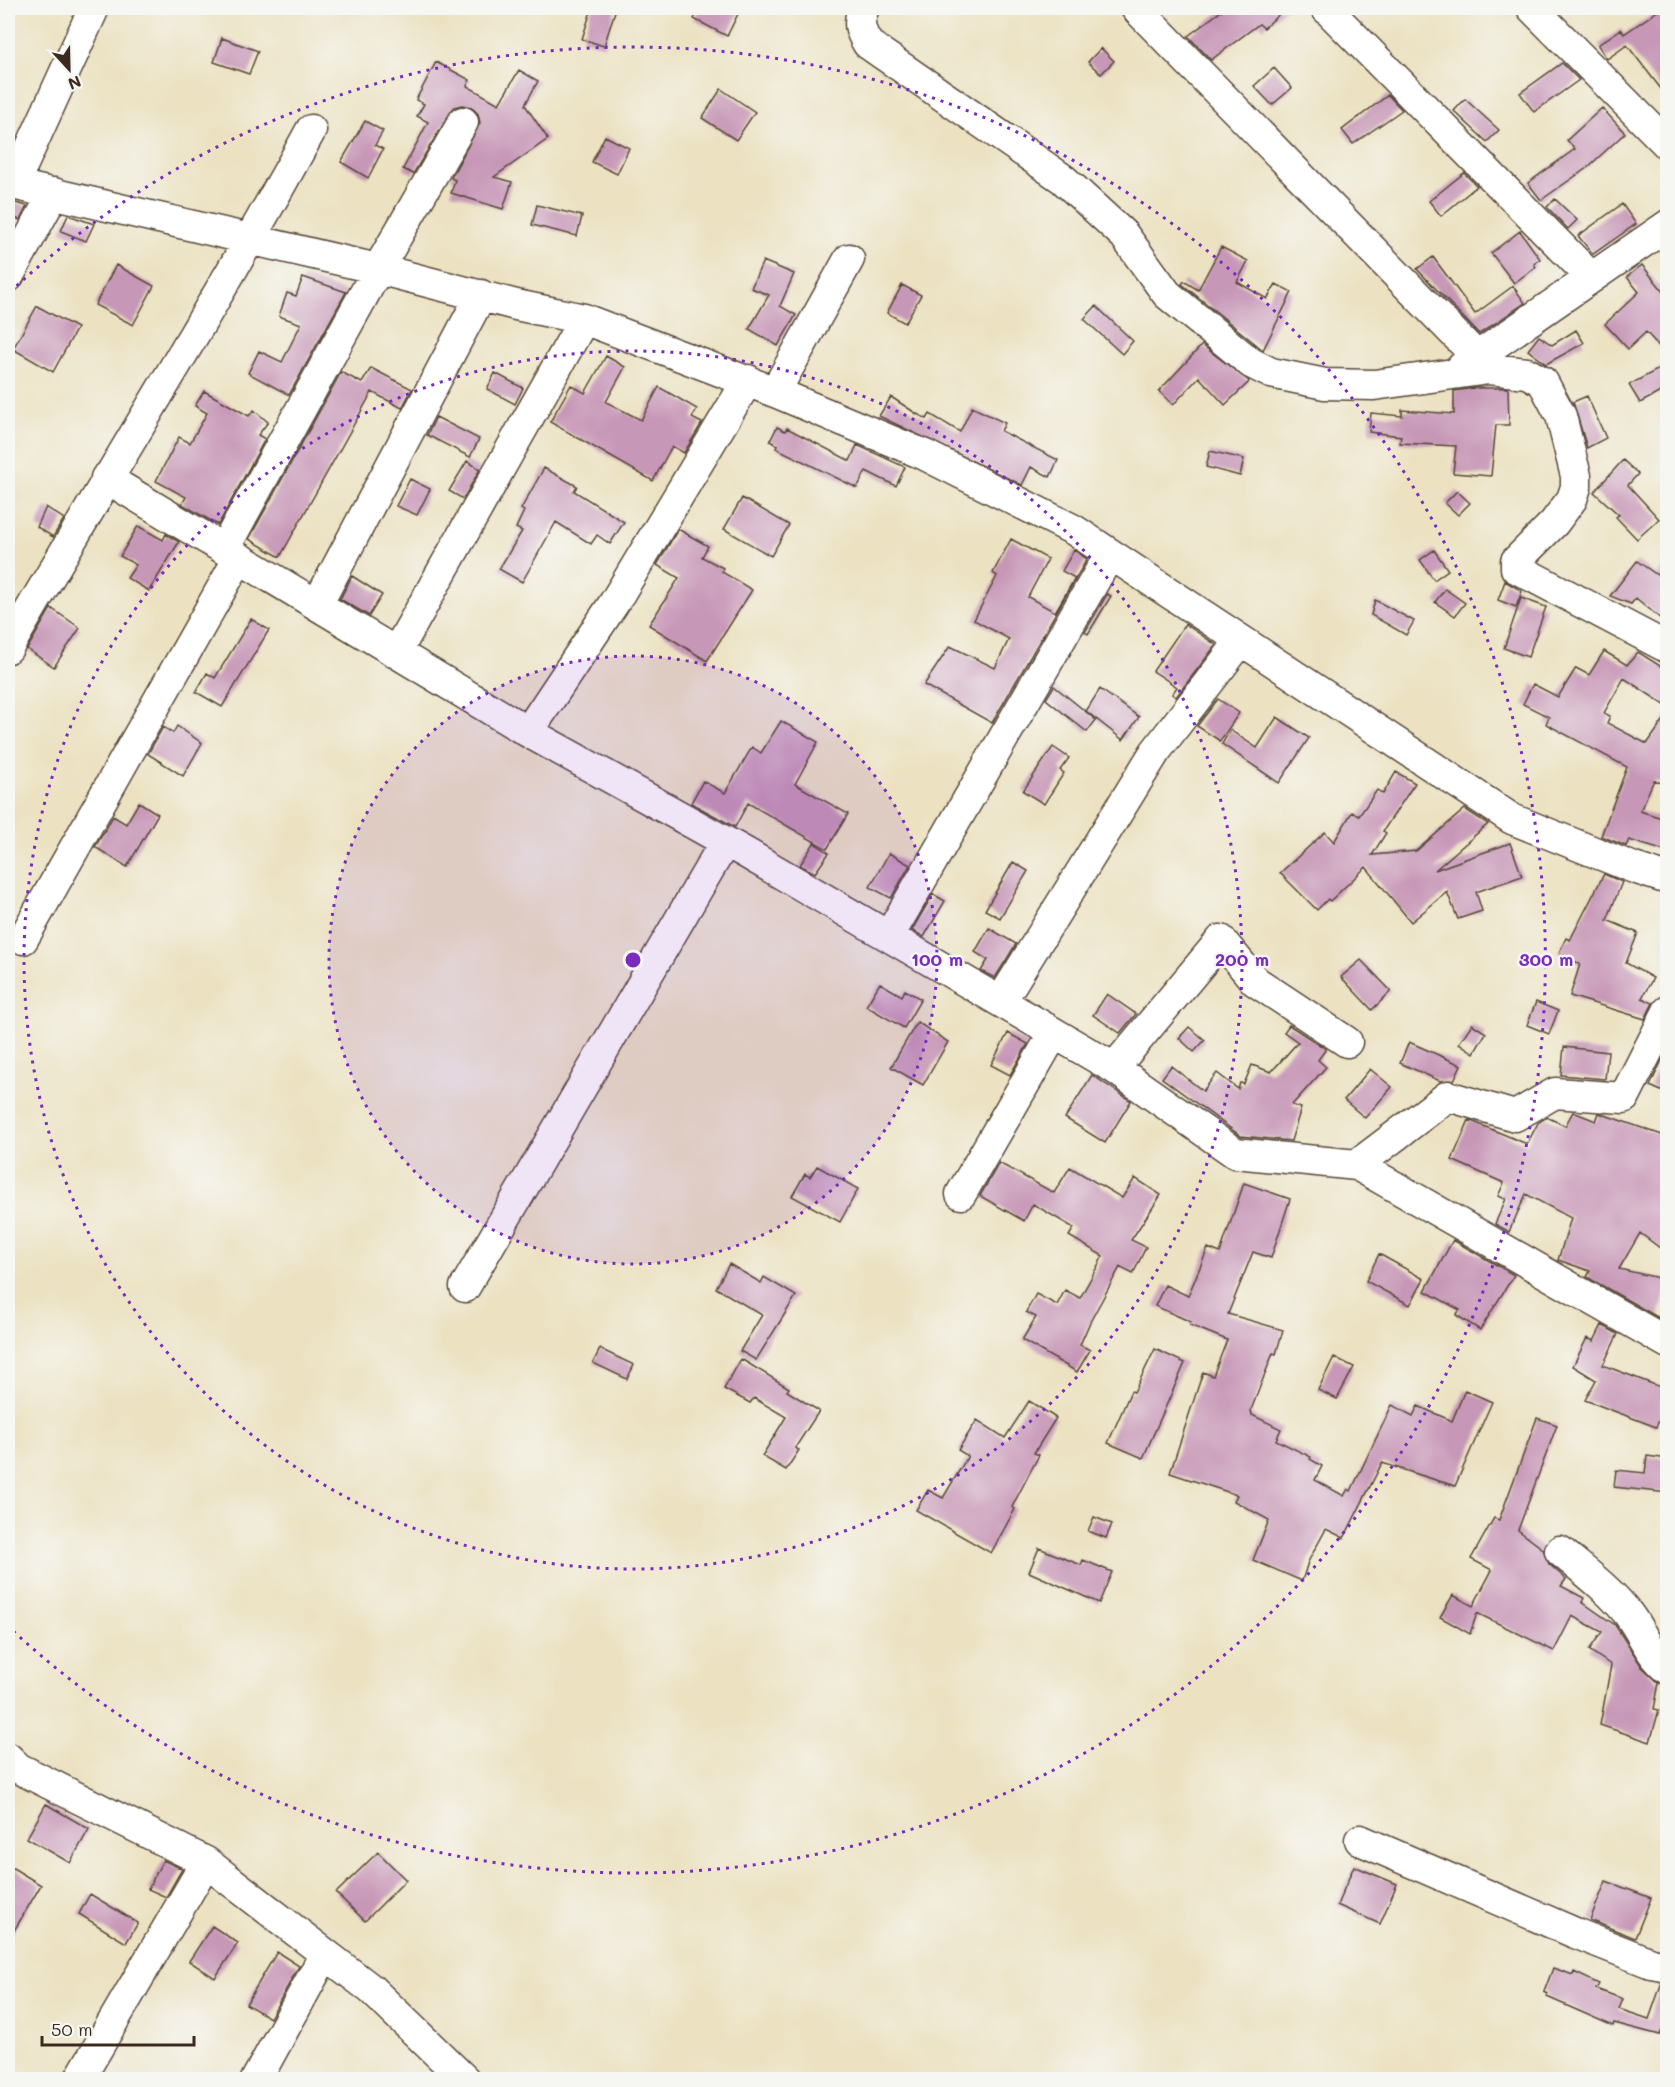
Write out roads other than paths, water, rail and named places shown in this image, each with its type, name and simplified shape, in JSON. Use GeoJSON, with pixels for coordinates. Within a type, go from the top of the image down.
{"type":"FeatureCollection","features":[{"type":"Feature","properties":{"kind":"street"},"geometry":{"type":"LineString","coordinates":[[94,8],[11,183],[584,319],[748,381],[925,455],[1074,530],[1240,642],[1512,819],[1634,868],[1668,879]]}},
{"type":"Feature","properties":{"kind":"street"},"geometry":{"type":"LineString","coordinates":[[864,8],[859,16],[859,30],[868,44],[1063,179],[1124,235],[1167,294],[1251,363],[1271,373],[1325,384],[1374,385],[1452,375],[1483,362],[1591,277],[1668,225]]}},
{"type":"Feature","properties":{"kind":"street"},"geometry":{"type":"LineString","coordinates":[[1136,8],[1483,362],[1527,373],[1543,382],[1561,416],[1576,476],[1572,499],[1554,523],[1516,561],[1516,568],[1668,648]]}},
{"type":"Feature","properties":{"kind":"street"},"geometry":{"type":"LineString","coordinates":[[1326,8],[1591,277]]}},
{"type":"Feature","properties":{"kind":"street"},"geometry":{"type":"LineString","coordinates":[[1532,8],[1668,145]]}},
{"type":"Feature","properties":{"kind":"street"},"geometry":{"type":"LineString","coordinates":[[23,939],[232,554],[378,269],[463,122]]}},
{"type":"Feature","properties":{"kind":"street"},"geometry":{"type":"LineString","coordinates":[[8,648],[106,478],[251,240],[311,130]]}},
{"type":"Feature","properties":{"kind":"street"},"geometry":{"type":"LineString","coordinates":[[8,278],[54,193]]}},
{"type":"Feature","properties":{"kind":"street"},"geometry":{"type":"LineString","coordinates":[[775,392],[849,259]]}},
{"type":"Feature","properties":{"kind":"street"},"geometry":{"type":"LineString","coordinates":[[317,605],[482,296]]}},
{"type":"Feature","properties":{"kind":"street"},"geometry":{"type":"LineString","coordinates":[[396,652],[584,319]]}},
{"type":"Feature","properties":{"kind":"street"},"geometry":{"type":"LineString","coordinates":[[528,732],[614,603],[748,381]]}},
{"type":"Feature","properties":{"kind":"street"},"geometry":{"type":"LineString","coordinates":[[106,478],[528,732],[889,936],[1114,1068],[1235,1153],[1357,1165],[1668,1343]]}},
{"type":"Feature","properties":{"kind":"street"},"geometry":{"type":"LineString","coordinates":[[889,936],[1110,554]]}},
{"type":"Feature","properties":{"kind":"street"},"geometry":{"type":"LineString","coordinates":[[1001,1001],[1155,752],[1240,642]]}},
{"type":"Feature","properties":{"kind":"street"},"geometry":{"type":"LineString","coordinates":[[465,1287],[725,842]]}},
{"type":"Feature","properties":{"kind":"street"},"geometry":{"type":"LineString","coordinates":[[1114,1068],[1221,940],[1255,981],[1347,1042]]}},
{"type":"Feature","properties":{"kind":"street"},"geometry":{"type":"LineString","coordinates":[[1357,1165],[1448,1096],[1515,1116],[1555,1093],[1624,1098],[1668,1011]]}},
{"type":"Feature","properties":{"kind":"street"},"geometry":{"type":"LineString","coordinates":[[961,1194],[1054,1033]]}},
{"type":"Feature","properties":{"kind":"street"},"geometry":{"type":"LineString","coordinates":[[1560,1551],[1606,1590],[1630,1616],[1656,1659],[1668,1669]]}},
{"type":"Feature","properties":{"kind":"street"},"geometry":{"type":"LineString","coordinates":[[11,1770],[206,1862],[371,1989],[465,2079]]}},
{"type":"Feature","properties":{"kind":"street"},"geometry":{"type":"LineString","coordinates":[[1360,1840],[1575,1933],[1651,1963],[1668,1966]]}},
{"type":"Feature","properties":{"kind":"street"},"geometry":{"type":"LineString","coordinates":[[79,2079],[206,1862]]}},
{"type":"Feature","properties":{"kind":"street"},"geometry":{"type":"LineString","coordinates":[[256,2079],[325,1954]]}}]}
